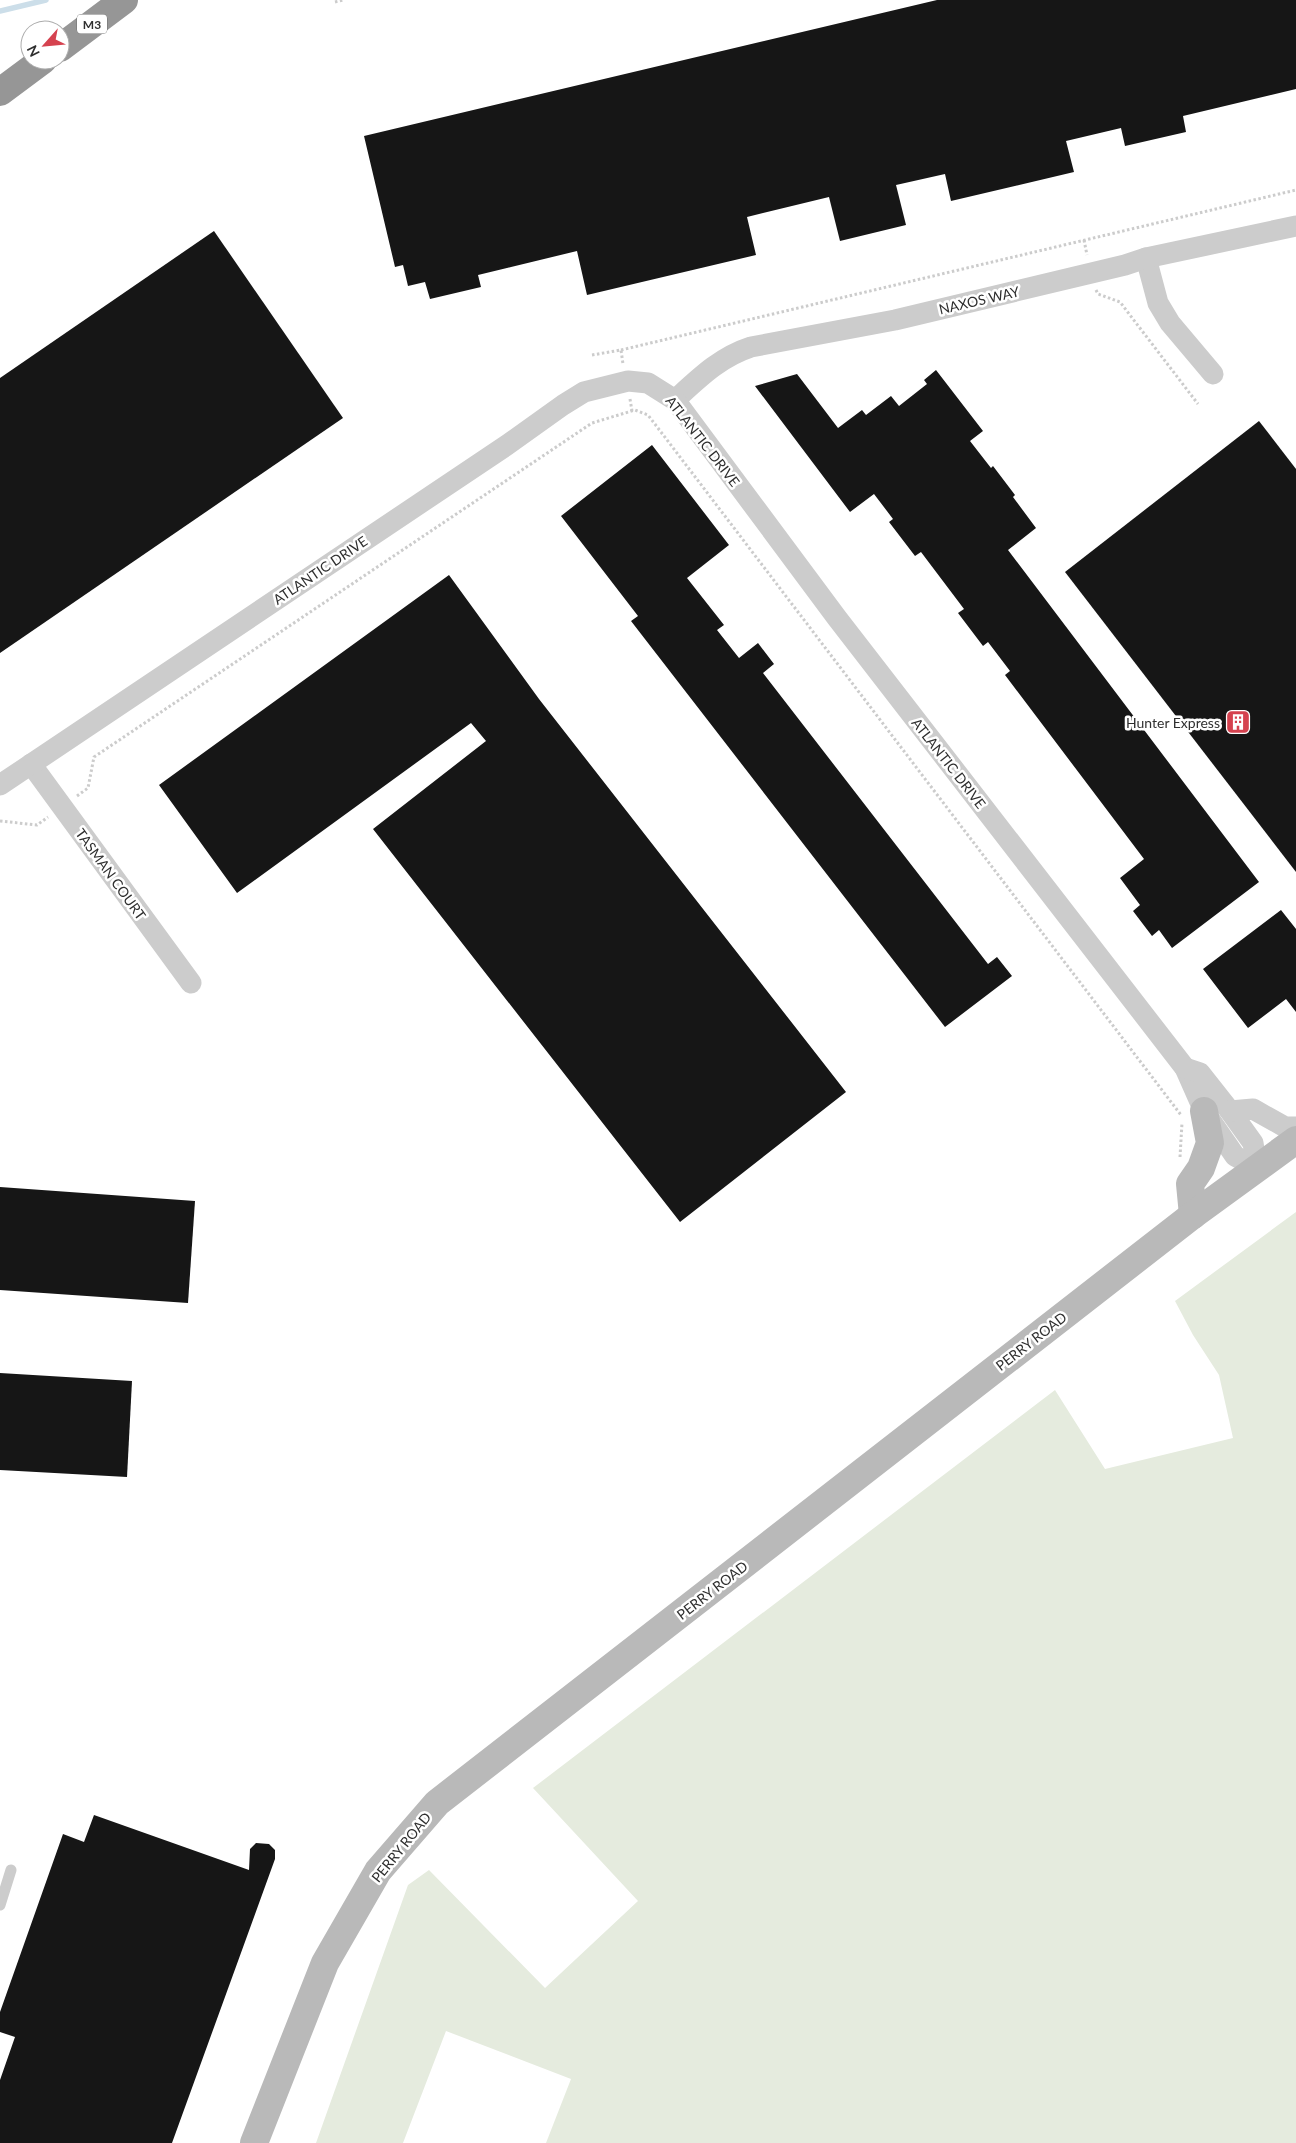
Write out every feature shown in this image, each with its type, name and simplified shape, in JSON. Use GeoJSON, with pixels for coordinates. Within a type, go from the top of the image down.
{"type":"FeatureCollection","features":[{"type":"Feature","properties":{"kind":"highway","name":"M3"},"geometry":{"type":"LineString","coordinates":[[70,40],[124,0]]}},
{"type":"Feature","properties":{"kind":"highway"},"geometry":{"type":"LineString","coordinates":[[10,85],[30,70]]}},
{"type":"Feature","properties":{"kind":"main road"},"geometry":{"type":"LineString","coordinates":[[1192,1215],[1190,1184],[1201,1168],[1210,1143],[1217,1111]]}},
{"type":"Feature","properties":{"kind":"main road","name":"PERRY ROAD"},"geometry":{"type":"LineString","coordinates":[[254,2143],[325,1963],[378,1871],[437,1803],[1192,1215],[1296,1140]]}},
{"type":"Feature","properties":{"kind":"street","name":"NAXOS WAY"},"geometry":{"type":"LineString","coordinates":[[675,400],[712,367],[731,354],[744,349],[895,320],[1092,273],[1146,258],[1296,226]]}},
{"type":"Feature","properties":{"kind":"street"},"geometry":{"type":"LineString","coordinates":[[1146,258],[1158,303],[1170,323],[1213,374]]}},
{"type":"Feature","properties":{"kind":"street","name":"ATLANTIC DRIVE"},"geometry":{"type":"LineString","coordinates":[[0,785],[584,392],[628,382],[648,383],[675,400],[837,618],[1217,1111],[1235,1156],[1258,1168]]}},
{"type":"Feature","properties":{"kind":"street","name":"TASMAN COURT"},"geometry":{"type":"LineString","coordinates":[[31,764],[191,983]]}},
{"type":"Feature","properties":{"kind":"street"},"geometry":{"type":"LineString","coordinates":[[1217,1111],[1253,1109],[1285,1127],[1296,1127]]}},
{"type":"Feature","properties":{"kind":"lane"},"geometry":{"type":"LineString","coordinates":[[0,1905],[11,1870]]}},
{"type":"Feature","properties":{"kind":"path"},"geometry":{"type":"LineString","coordinates":[[335,2],[344,0]]}},
{"type":"Feature","properties":{"kind":"path"},"geometry":{"type":"LineString","coordinates":[[621,350],[1296,190]]}},
{"type":"Feature","properties":{"kind":"path"},"geometry":{"type":"LineString","coordinates":[[1084,240],[1098,294],[1120,302],[1198,404]]}},
{"type":"Feature","properties":{"kind":"path"},"geometry":{"type":"LineString","coordinates":[[0,821],[38,825],[88,788],[94,757],[592,423],[635,410],[648,415],[1182,1116],[1180,1158],[1201,1168]]}},
{"type":"Feature","properties":{"kind":"shaded area"},"geometry":{"type":"Polygon","coordinates":[[[1296,1212],[1296,2143],[546,2143],[571,2079],[446,2031],[403,2143],[316,2143],[408,1885],[429,1870],[545,1988],[638,1901],[533,1788],[1055,1390],[1105,1469],[1233,1438],[1219,1375],[1193,1335],[1175,1301],[1296,1212]]]}},
{"type":"Feature","properties":{"kind":"building"},"geometry":{"type":"Polygon","coordinates":[[[937,0],[1296,0],[1296,89],[1183,116],[1186,132],[1125,146],[1121,128],[1066,141],[1074,172],[951,201],[945,174],[896,185],[906,225],[840,241],[829,197],[747,217],[756,255],[587,295],[577,251],[478,275],[481,287],[430,299],[425,282],[408,286],[403,265],[395,267],[364,136],[937,0]]]}},
{"type":"Feature","properties":{"kind":"building"},"geometry":{"type":"Polygon","coordinates":[[[214,231],[343,418],[0,653],[0,378],[214,231]]]}},
{"type":"Feature","properties":{"kind":"building"},"geometry":{"type":"Polygon","coordinates":[[[936,370],[983,431],[970,441],[991,468],[993,466],[1015,495],[1013,497],[1036,528],[1008,550],[1259,882],[1172,948],[1159,930],[1152,936],[1133,911],[1140,905],[1120,878],[1144,859],[1005,675],[1010,671],[988,642],[983,646],[958,613],[964,609],[921,552],[915,556],[889,522],[893,519],[874,494],[850,512],[755,386],[797,374],[838,428],[862,410],[866,415],[891,396],[899,406],[927,384],[924,380],[936,370]]]}},
{"type":"Feature","properties":{"kind":"building","name":"Hunter Express"},"geometry":{"type":"Polygon","coordinates":[[[1259,421],[1296,469],[1296,872],[1065,572],[1259,421]]]}},
{"type":"Feature","properties":{"kind":"building"},"geometry":{"type":"Polygon","coordinates":[[[652,445],[729,545],[687,578],[724,625],[717,630],[739,658],[758,643],[774,664],[763,673],[988,964],[997,957],[1012,976],[945,1027],[631,621],[638,616],[561,516],[652,445]]]}},
{"type":"Feature","properties":{"kind":"building"},"geometry":{"type":"Polygon","coordinates":[[[449,575],[539,699],[846,1092],[680,1222],[373,829],[486,741],[471,723],[237,893],[159,785],[449,575]]]}},
{"type":"Feature","properties":{"kind":"building"},"geometry":{"type":"Polygon","coordinates":[[[1281,910],[1296,929],[1296,1012],[1286,999],[1248,1028],[1203,969],[1281,910]]]}},
{"type":"Feature","properties":{"kind":"building"},"geometry":{"type":"Polygon","coordinates":[[[0,1187],[195,1201],[188,1303],[0,1290],[0,1187]]]}},
{"type":"Feature","properties":{"kind":"building"},"geometry":{"type":"Polygon","coordinates":[[[0,1373],[132,1381],[127,1477],[0,1470],[0,1373]]]}},
{"type":"Feature","properties":{"kind":"building"},"geometry":{"type":"Polygon","coordinates":[[[94,1815],[249,1870],[250,1849],[256,1843],[269,1844],[275,1850],[275,1859],[172,2143],[0,2143],[0,2080],[15,2037],[0,2032],[0,2012],[63,1834],[84,1842],[94,1815]]]}},
{"type":"Feature","properties":{"kind":"waterway"},"geometry":{"type":"LineString","coordinates":[[0,11],[46,0]]}},
{"type":"Feature","properties":{"kind":"place","name":"Hunter Express"},"geometry":{"type":"Point","coordinates":[1238,722]}}]}
